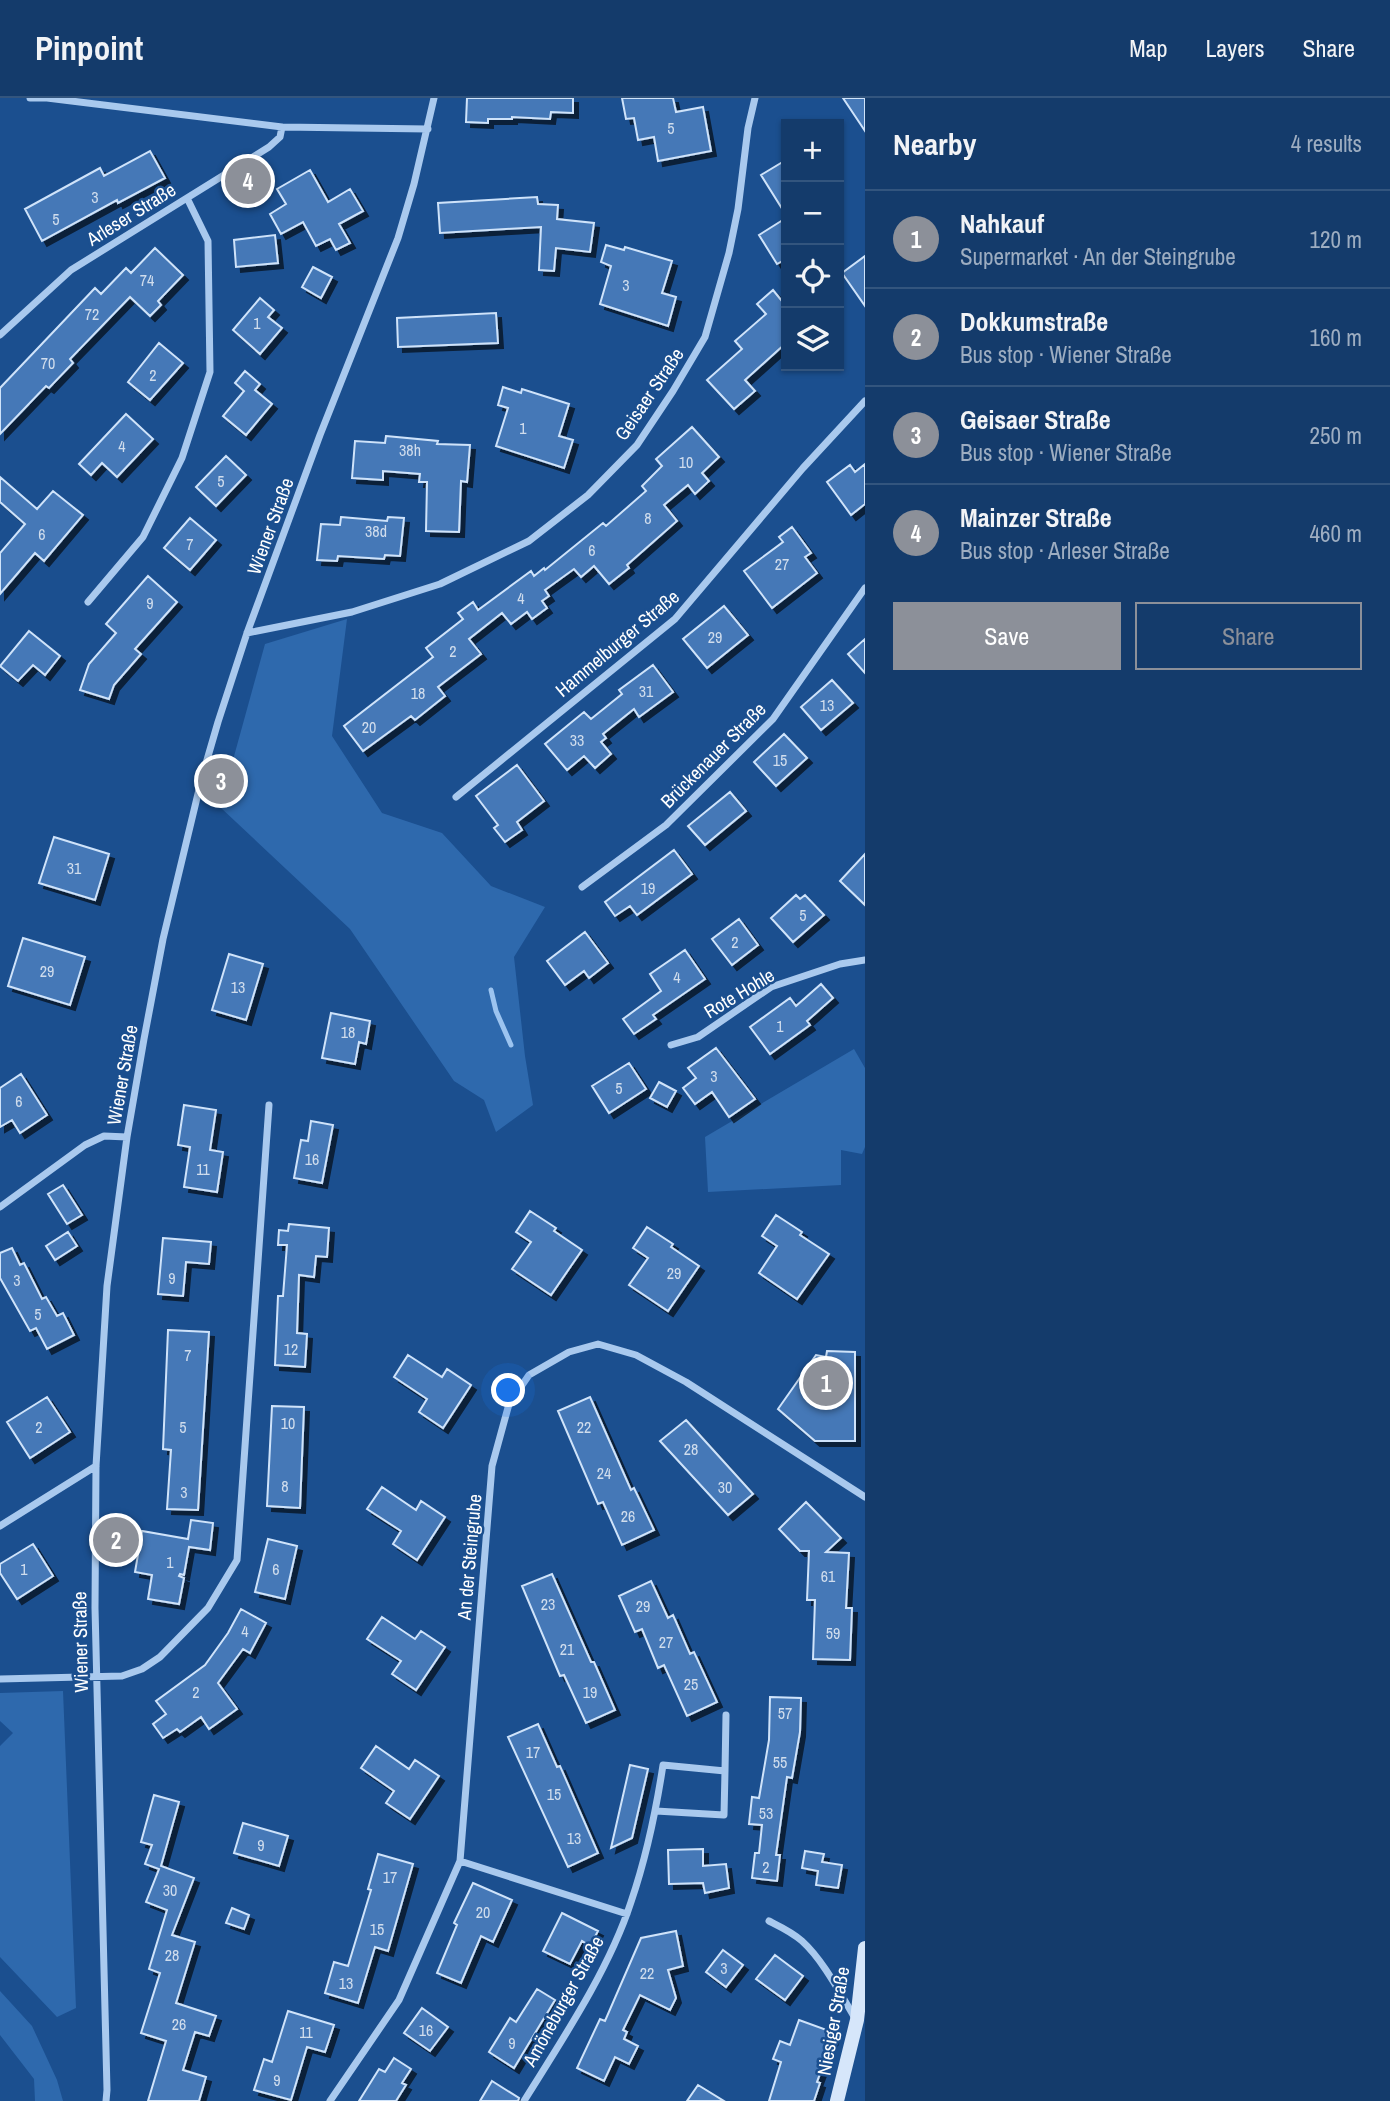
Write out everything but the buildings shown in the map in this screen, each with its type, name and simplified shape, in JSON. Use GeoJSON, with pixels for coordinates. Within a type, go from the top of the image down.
{"type":"FeatureCollection","features":[{"type":"Feature","properties":{"kind":"main road","name":"Niesiger Straße"},"geometry":{"type":"LineString","coordinates":[[837,2101],[857,2020],[865,1948]]}},
{"type":"Feature","properties":{"kind":"street"},"geometry":{"type":"LineString","coordinates":[[30,98],[282,127],[428,129]]}},
{"type":"Feature","properties":{"kind":"street","name":"Wiener Straße"},"geometry":{"type":"LineString","coordinates":[[106,2101],[96,1676],[96,1466],[107,1286],[127,1137],[163,939],[218,722],[247,633],[320,435],[393,250],[414,184],[434,98]]}},
{"type":"Feature","properties":{"kind":"street","name":"Geisaer Straße"},"geometry":{"type":"LineString","coordinates":[[247,633],[352,612],[440,584],[529,541],[588,495],[637,445],[674,391],[705,337],[729,253],[755,98]]}},
{"type":"Feature","properties":{"kind":"street","name":"Arleser Straße"},"geometry":{"type":"LineString","coordinates":[[0,335],[71,270],[269,147],[280,137],[282,127]]}},
{"type":"Feature","properties":{"kind":"street"},"geometry":{"type":"LineString","coordinates":[[88,602],[143,537],[183,458],[210,372],[208,240],[187,198]]}},
{"type":"Feature","properties":{"kind":"street","name":"Hammelburger Straße"},"geometry":{"type":"LineString","coordinates":[[456,797],[675,620],[803,468],[865,401]]}},
{"type":"Feature","properties":{"kind":"street","name":"Brückenauer Straße"},"geometry":{"type":"LineString","coordinates":[[582,887],[666,825],[773,719],[865,588]]}},
{"type":"Feature","properties":{"kind":"street","name":"Rote Hohle"},"geometry":{"type":"LineString","coordinates":[[671,1045],[698,1037],[771,987],[841,964],[865,960]]}},
{"type":"Feature","properties":{"kind":"street"},"geometry":{"type":"LineString","coordinates":[[0,1679],[122,1676],[142,1669],[160,1657],[208,1608],[237,1560],[269,1105]]}},
{"type":"Feature","properties":{"kind":"street"},"geometry":{"type":"LineString","coordinates":[[0,1207],[85,1145],[104,1136],[127,1137]]}},
{"type":"Feature","properties":{"kind":"street","name":"An der Steingrube"},"geometry":{"type":"LineString","coordinates":[[330,2101],[399,2000],[460,1861],[492,1466],[509,1404],[529,1375],[569,1352],[598,1344],[636,1355],[694,1387],[865,1497]]}},
{"type":"Feature","properties":{"kind":"street"},"geometry":{"type":"LineString","coordinates":[[0,1527],[96,1466]]}},
{"type":"Feature","properties":{"kind":"street"},"geometry":{"type":"LineString","coordinates":[[656,1811],[723,1815],[726,1715]]}},
{"type":"Feature","properties":{"kind":"street","name":"Amöneburger Straße"},"geometry":{"type":"LineString","coordinates":[[524,2101],[568,2031],[627,1914],[656,1811],[663,1765],[726,1771]]}},
{"type":"Feature","properties":{"kind":"street","name":"Amöneburger Straße"},"geometry":{"type":"LineString","coordinates":[[460,1861],[627,1914]]}},
{"type":"Feature","properties":{"kind":"street"},"geometry":{"type":"LineString","coordinates":[[769,1921],[802,1941],[816,1957],[857,2020]]}},
{"type":"Feature","properties":{"kind":"shaded area"},"geometry":{"type":"Polygon","coordinates":[[[347,619],[332,736],[382,813],[442,833],[491,886],[545,907],[514,957],[533,1105],[496,1132],[484,1100],[454,1081],[350,929],[220,807],[265,644],[347,619]]]}},
{"type":"Feature","properties":{"kind":"shaded area"},"geometry":{"type":"Polygon","coordinates":[[[854,1049],[865,1068],[865,1147],[862,1154],[841,1150],[841,1185],[708,1192],[705,1137],[854,1049]]]}},
{"type":"Feature","properties":{"kind":"shaded area"},"geometry":{"type":"Polygon","coordinates":[[[63,1691],[76,2008],[57,2017],[0,1957],[0,1746],[13,1733],[0,1721],[0,1693],[63,1691]]]}},
{"type":"Feature","properties":{"kind":"shaded area"},"geometry":{"type":"Polygon","coordinates":[[[0,1991],[32,2026],[57,2080],[63,2101],[35,2101],[34,2079],[0,2035],[0,1991]]]}},
{"type":"Feature","properties":{"kind":"waterway"},"geometry":{"type":"LineString","coordinates":[[491,990],[496,1011],[511,1045]]}},
{"type":"Feature","properties":{"kind":"place","name":"Mainzer Straße"},"geometry":{"type":"Point","coordinates":[248,181]}},
{"type":"Feature","properties":{"kind":"place","name":"Geisaer Straße"},"geometry":{"type":"Point","coordinates":[221,781]}},
{"type":"Feature","properties":{"kind":"place","name":"Nahkauf"},"geometry":{"type":"Point","coordinates":[826,1383]}},
{"type":"Feature","properties":{"kind":"place","name":"Dokkumstraße"},"geometry":{"type":"Point","coordinates":[116,1540]}}]}
